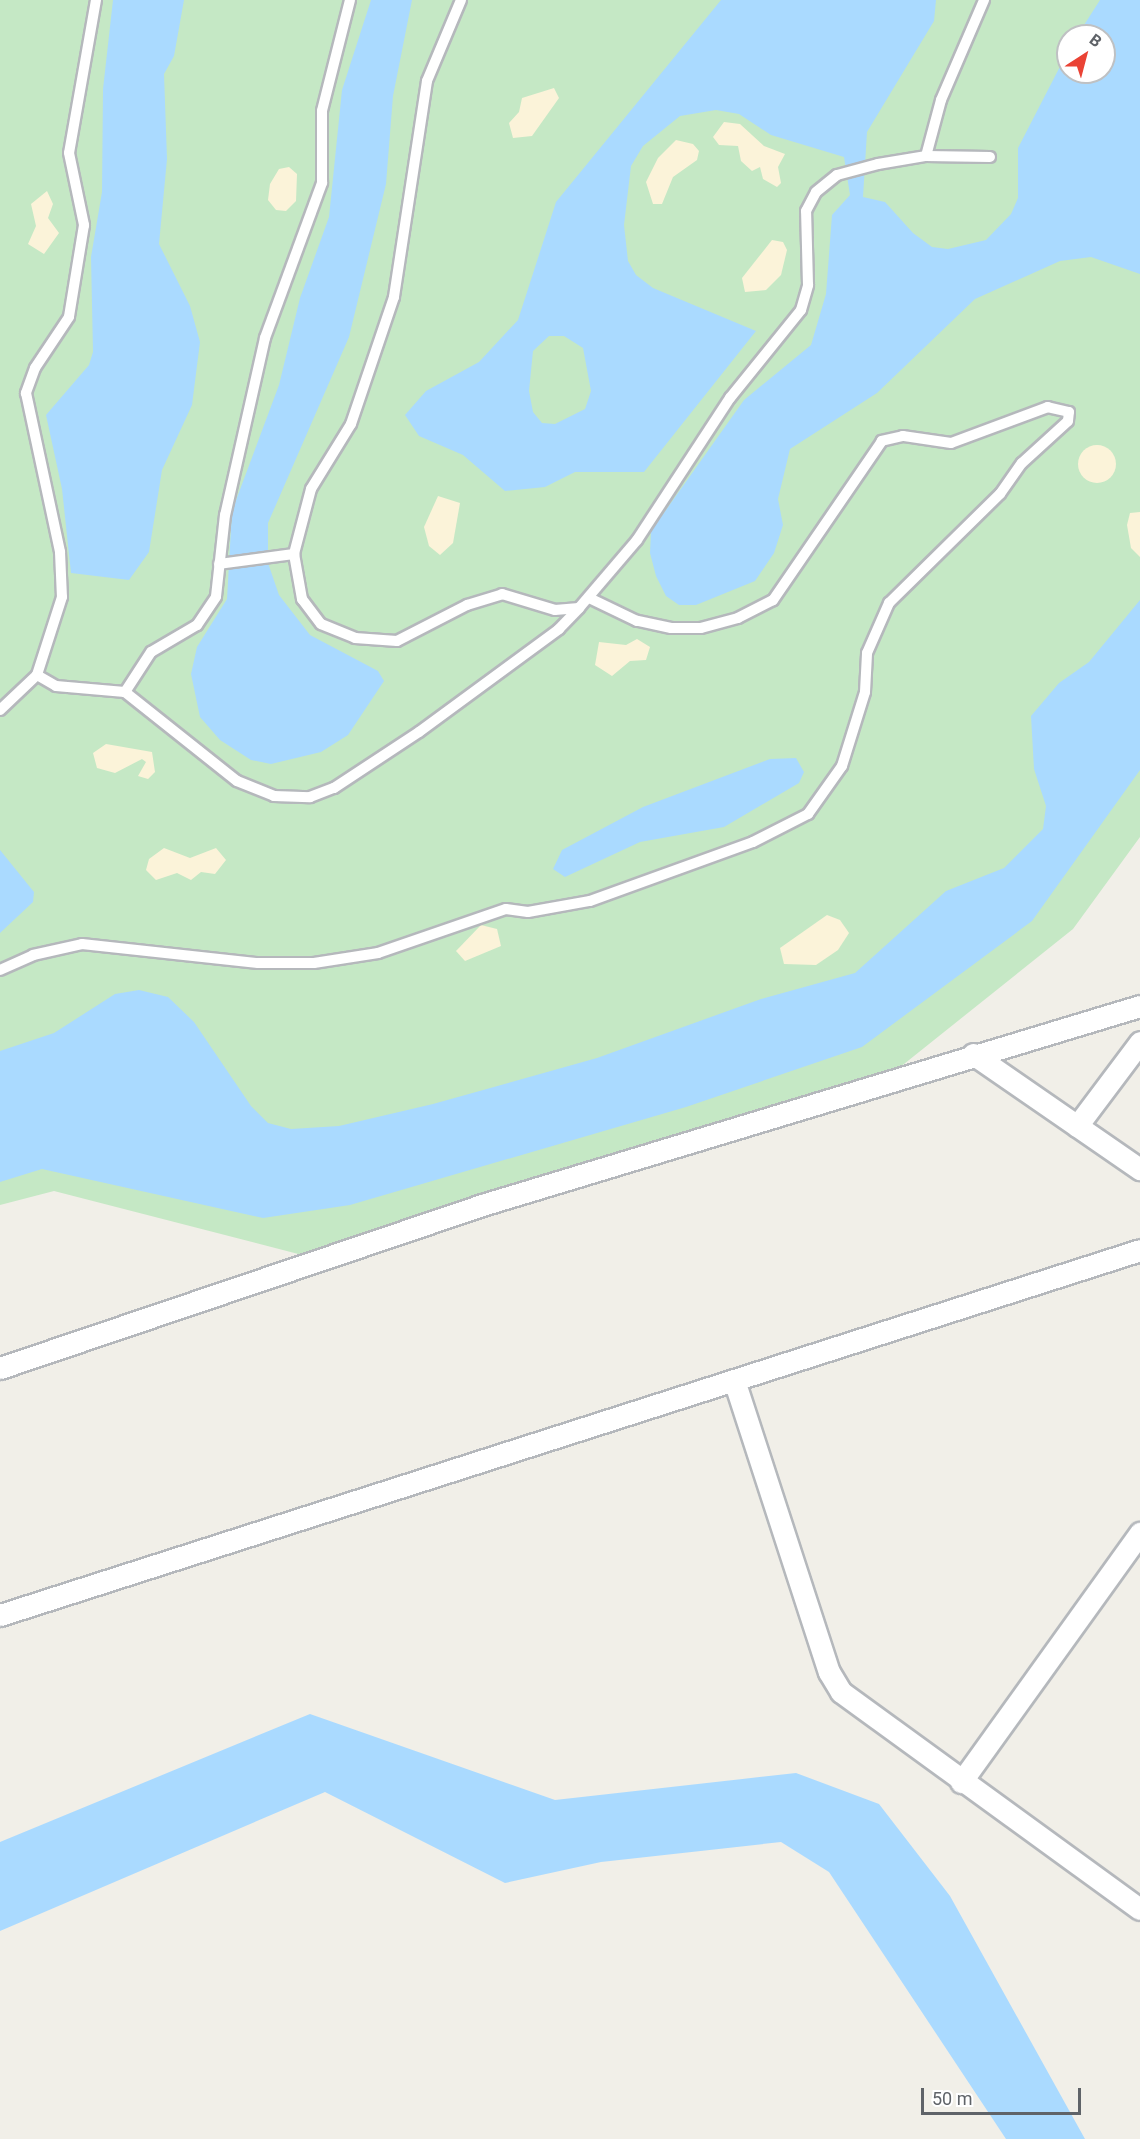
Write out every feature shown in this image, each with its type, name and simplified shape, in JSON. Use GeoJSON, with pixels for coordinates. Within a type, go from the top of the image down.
{"type":"FeatureCollection","features":[{"type":"Feature","properties":{"kind":"street"},"geometry":{"type":"LineString","coordinates":[[0,1368],[482,1205],[973,1054],[1140,1006]]}},
{"type":"Feature","properties":{"kind":"street"},"geometry":{"type":"LineString","coordinates":[[1077,1126],[1140,1042]]}},
{"type":"Feature","properties":{"kind":"street"},"geometry":{"type":"LineString","coordinates":[[973,1054],[1140,1169]]}},
{"type":"Feature","properties":{"kind":"street"},"geometry":{"type":"LineString","coordinates":[[0,1615],[1140,1250]]}},
{"type":"Feature","properties":{"kind":"street"},"geometry":{"type":"LineString","coordinates":[[734,1380],[829,1672],[841,1692],[867,1715],[1140,1909]]}},
{"type":"Feature","properties":{"kind":"street"},"geometry":{"type":"LineString","coordinates":[[961,1782],[1140,1533]]}},
{"type":"Feature","properties":{"kind":"lane"},"geometry":{"type":"LineString","coordinates":[[0,710],[37,675],[62,597],[60,552],[27,393],[35,368],[69,317],[84,225],[70,144],[96,0]]}},
{"type":"Feature","properties":{"kind":"lane"},"geometry":{"type":"LineString","coordinates":[[125,692],[151,652],[197,625],[216,597],[222,563],[225,515],[265,338],[322,183],[322,111],[350,0]]}},
{"type":"Feature","properties":{"kind":"lane"},"geometry":{"type":"LineString","coordinates":[[461,0],[427,81],[394,297],[351,424],[311,489],[290,554],[302,599],[321,624],[355,638],[397,641],[467,604],[502,594],[555,610],[579,608]]}},
{"type":"Feature","properties":{"kind":"lane"},"geometry":{"type":"LineString","coordinates":[[926,156],[941,100],[984,0]]}},
{"type":"Feature","properties":{"kind":"lane"},"geometry":{"type":"LineString","coordinates":[[37,675],[56,686],[125,692],[237,781],[274,796],[310,797],[334,788],[419,732],[559,629],[590,598],[637,540],[730,398],[801,310],[808,285],[807,211],[816,192],[837,175],[878,164],[926,156],[990,157]]}},
{"type":"Feature","properties":{"kind":"lane"},"geometry":{"type":"LineString","coordinates":[[0,970],[82,944],[258,963],[314,963],[378,953],[496,911],[590,901],[753,842],[808,814],[842,766],[865,692],[867,653],[889,603],[1000,494],[1023,463],[1068,421],[1069,412],[1048,407],[951,443],[903,436],[882,441],[773,600],[738,618],[701,628],[671,628],[637,621],[590,598]]}},
{"type":"Feature","properties":{"kind":"lane"},"geometry":{"type":"LineString","coordinates":[[222,563],[290,554]]}},
{"type":"Feature","properties":{"kind":"green space"},"geometry":{"type":"Polygon","coordinates":[[[0,0],[1140,0],[1140,837],[1073,929],[899,1068],[306,1256],[54,1191],[0,1205],[0,0]]]}},
{"type":"Feature","properties":{"kind":"sand"},"geometry":{"type":"Polygon","coordinates":[[[554,88],[559,98],[532,136],[513,138],[509,123],[519,112],[522,98],[554,88]]]}},
{"type":"Feature","properties":{"kind":"sand"},"geometry":{"type":"Polygon","coordinates":[[[724,122],[740,124],[764,146],[785,154],[778,167],[781,183],[777,187],[763,179],[760,167],[752,171],[741,161],[738,146],[719,145],[713,137],[724,122]]]}},
{"type":"Feature","properties":{"kind":"sand"},"geometry":{"type":"Polygon","coordinates":[[[676,140],[693,144],[699,151],[697,160],[673,177],[662,204],[653,204],[646,182],[658,158],[676,140]]]}},
{"type":"Feature","properties":{"kind":"sand"},"geometry":{"type":"Polygon","coordinates":[[[289,167],[297,174],[296,201],[286,211],[276,210],[268,200],[270,184],[279,169],[289,167]]]}},
{"type":"Feature","properties":{"kind":"sand"},"geometry":{"type":"Polygon","coordinates":[[[47,191],[53,204],[48,218],[59,233],[44,254],[28,244],[36,226],[31,204],[47,191]]]}},
{"type":"Feature","properties":{"kind":"sand"},"geometry":{"type":"Polygon","coordinates":[[[772,240],[783,242],[787,250],[781,275],[766,290],[745,292],[742,278],[772,240]]]}},
{"type":"Feature","properties":{"kind":"sand"},"geometry":{"type":"Polygon","coordinates":[[[1097,445],[1110,451],[1116,464],[1110,477],[1097,483],[1084,477],[1078,464],[1084,451],[1097,445]]]}},
{"type":"Feature","properties":{"kind":"sand"},"geometry":{"type":"Polygon","coordinates":[[[438,496],[460,503],[453,543],[440,555],[429,546],[424,527],[438,496]]]}},
{"type":"Feature","properties":{"kind":"sand"},"geometry":{"type":"Polygon","coordinates":[[[1140,512],[1140,557],[1131,548],[1127,525],[1130,513],[1140,512]]]}},
{"type":"Feature","properties":{"kind":"sand"},"geometry":{"type":"Polygon","coordinates":[[[637,639],[650,647],[646,660],[630,661],[612,676],[595,665],[599,642],[626,645],[637,639]]]}},
{"type":"Feature","properties":{"kind":"sand"},"geometry":{"type":"Polygon","coordinates":[[[106,744],[152,752],[155,772],[148,779],[138,776],[146,762],[142,759],[115,773],[97,768],[93,753],[106,744]]]}},
{"type":"Feature","properties":{"kind":"sand"},"geometry":{"type":"Polygon","coordinates":[[[164,848],[190,858],[216,848],[226,860],[215,874],[201,872],[191,880],[177,873],[156,880],[146,870],[149,859],[164,848]]]}},
{"type":"Feature","properties":{"kind":"sand"},"geometry":{"type":"Polygon","coordinates":[[[827,915],[840,920],[849,933],[838,950],[816,965],[784,964],[780,948],[827,915]]]}},
{"type":"Feature","properties":{"kind":"sand"},"geometry":{"type":"Polygon","coordinates":[[[481,925],[497,929],[501,946],[465,961],[456,951],[481,925]]]}},
{"type":"Feature","properties":{"kind":"water"},"geometry":{"type":"Polygon","coordinates":[[[113,0],[184,0],[174,56],[164,74],[167,159],[159,244],[190,306],[200,342],[192,405],[162,470],[149,552],[129,580],[71,573],[62,489],[46,415],[89,365],[93,352],[91,257],[102,192],[103,89],[113,0]]]}},
{"type":"Feature","properties":{"kind":"water"},"geometry":{"type":"Polygon","coordinates":[[[371,0],[412,0],[393,96],[386,184],[349,337],[268,523],[268,563],[279,595],[310,635],[378,671],[384,681],[348,735],[321,752],[271,764],[251,760],[220,740],[200,717],[191,674],[197,647],[227,599],[232,511],[279,385],[300,298],[329,217],[342,90],[371,0]]]}},
{"type":"Feature","properties":{"kind":"water"},"geometry":{"type":"Polygon","coordinates":[[[721,0],[936,0],[934,21],[867,132],[863,197],[885,202],[913,233],[932,247],[948,249],[986,240],[1011,214],[1018,198],[1018,148],[1056,74],[1056,84],[1116,84],[1116,24],[1085,24],[1100,0],[1140,0],[1140,274],[1091,257],[1060,261],[975,299],[877,393],[790,449],[778,499],[783,525],[774,553],[755,581],[696,605],[679,605],[666,596],[656,576],[650,553],[651,531],[744,400],[811,345],[826,294],[832,215],[850,195],[844,157],[771,135],[739,114],[716,110],[680,116],[643,146],[631,166],[624,225],[628,261],[636,275],[653,288],[756,331],[644,472],[575,472],[545,487],[505,491],[463,455],[419,436],[405,415],[426,391],[479,362],[518,320],[556,202],[721,0]],[[549,336],[533,351],[529,391],[533,412],[542,423],[555,424],[585,409],[591,391],[583,348],[564,336],[549,336]]]}},
{"type":"Feature","properties":{"kind":"water"},"geometry":{"type":"Polygon","coordinates":[[[1140,600],[1140,770],[1032,921],[862,1047],[686,1107],[350,1205],[263,1218],[42,1169],[0,1182],[0,1051],[54,1033],[115,994],[139,990],[168,997],[194,1022],[251,1106],[268,1123],[291,1129],[339,1126],[433,1104],[597,1058],[761,999],[855,973],[946,891],[1004,868],[1043,829],[1046,806],[1034,769],[1031,716],[1059,683],[1089,662],[1140,600]]]}},
{"type":"Feature","properties":{"kind":"water"},"geometry":{"type":"Polygon","coordinates":[[[796,758],[804,772],[799,783],[724,827],[640,842],[565,877],[553,869],[562,850],[643,807],[770,759],[796,758]]]}},
{"type":"Feature","properties":{"kind":"water"},"geometry":{"type":"Polygon","coordinates":[[[0,850],[34,892],[33,902],[0,933],[0,850]]]}},
{"type":"Feature","properties":{"kind":"water"},"geometry":{"type":"Polygon","coordinates":[[[310,1714],[555,1800],[796,1773],[879,1804],[950,1896],[1085,2139],[1006,2139],[829,1872],[781,1842],[601,1862],[505,1883],[325,1792],[0,1931],[0,1842],[310,1714]]]}}]}
